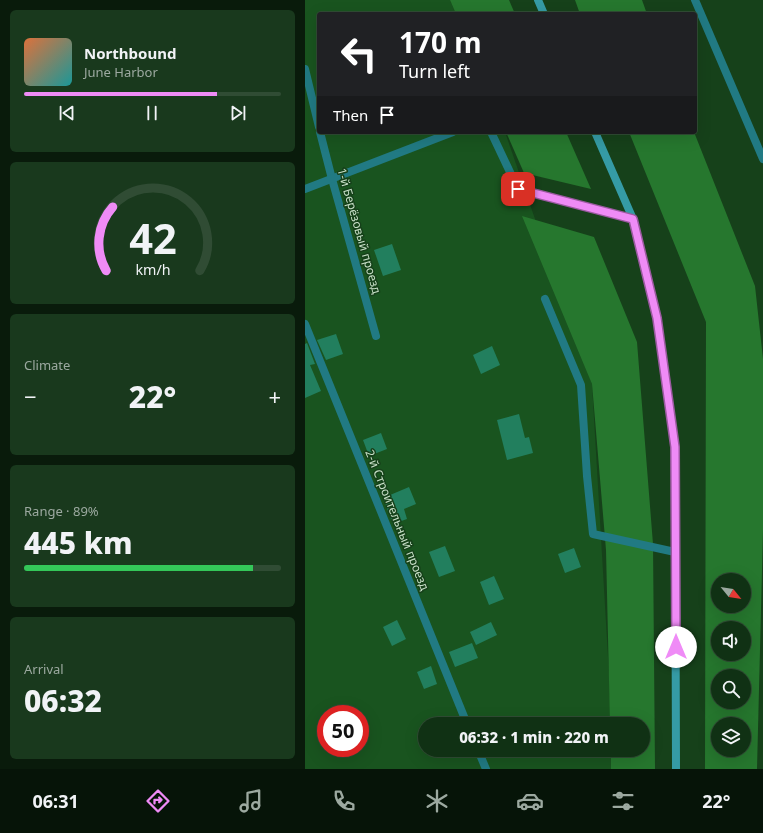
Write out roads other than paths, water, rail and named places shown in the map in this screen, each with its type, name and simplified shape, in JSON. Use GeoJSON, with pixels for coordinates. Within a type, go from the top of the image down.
{"type":"FeatureCollection","features":[{"type":"Feature","properties":{"kind":"main road"},"geometry":{"type":"LineString","coordinates":[[538,0],[543,12]]}},
{"type":"Feature","properties":{"kind":"main road"},"geometry":{"type":"LineString","coordinates":[[596,134],[633,219],[657,318],[675,447],[676,769]]}},
{"type":"Feature","properties":{"kind":"street"},"geometry":{"type":"LineString","coordinates":[[695,0],[763,159]]}},
{"type":"Feature","properties":{"kind":"street"},"geometry":{"type":"LineString","coordinates":[[305,69],[317,119]]}},
{"type":"Feature","properties":{"kind":"street","name":"1-й Берёзовый проезд"},"geometry":{"type":"LineString","coordinates":[[321,134],[376,336]]}},
{"type":"Feature","properties":{"kind":"street"},"geometry":{"type":"LineString","coordinates":[[305,189],[448,134]]}},
{"type":"Feature","properties":{"kind":"street"},"geometry":{"type":"LineString","coordinates":[[492,134],[518,189],[633,219]]}},
{"type":"Feature","properties":{"kind":"street"},"geometry":{"type":"LineString","coordinates":[[545,299],[581,385],[587,476],[593,534],[675,552]]}},
{"type":"Feature","properties":{"kind":"street","name":"2-й Строительный проезд"},"geometry":{"type":"LineString","coordinates":[[305,324],[464,717]]}},
{"type":"Feature","properties":{"kind":"street"},"geometry":{"type":"LineString","coordinates":[[481,757],[486,769]]}}]}
